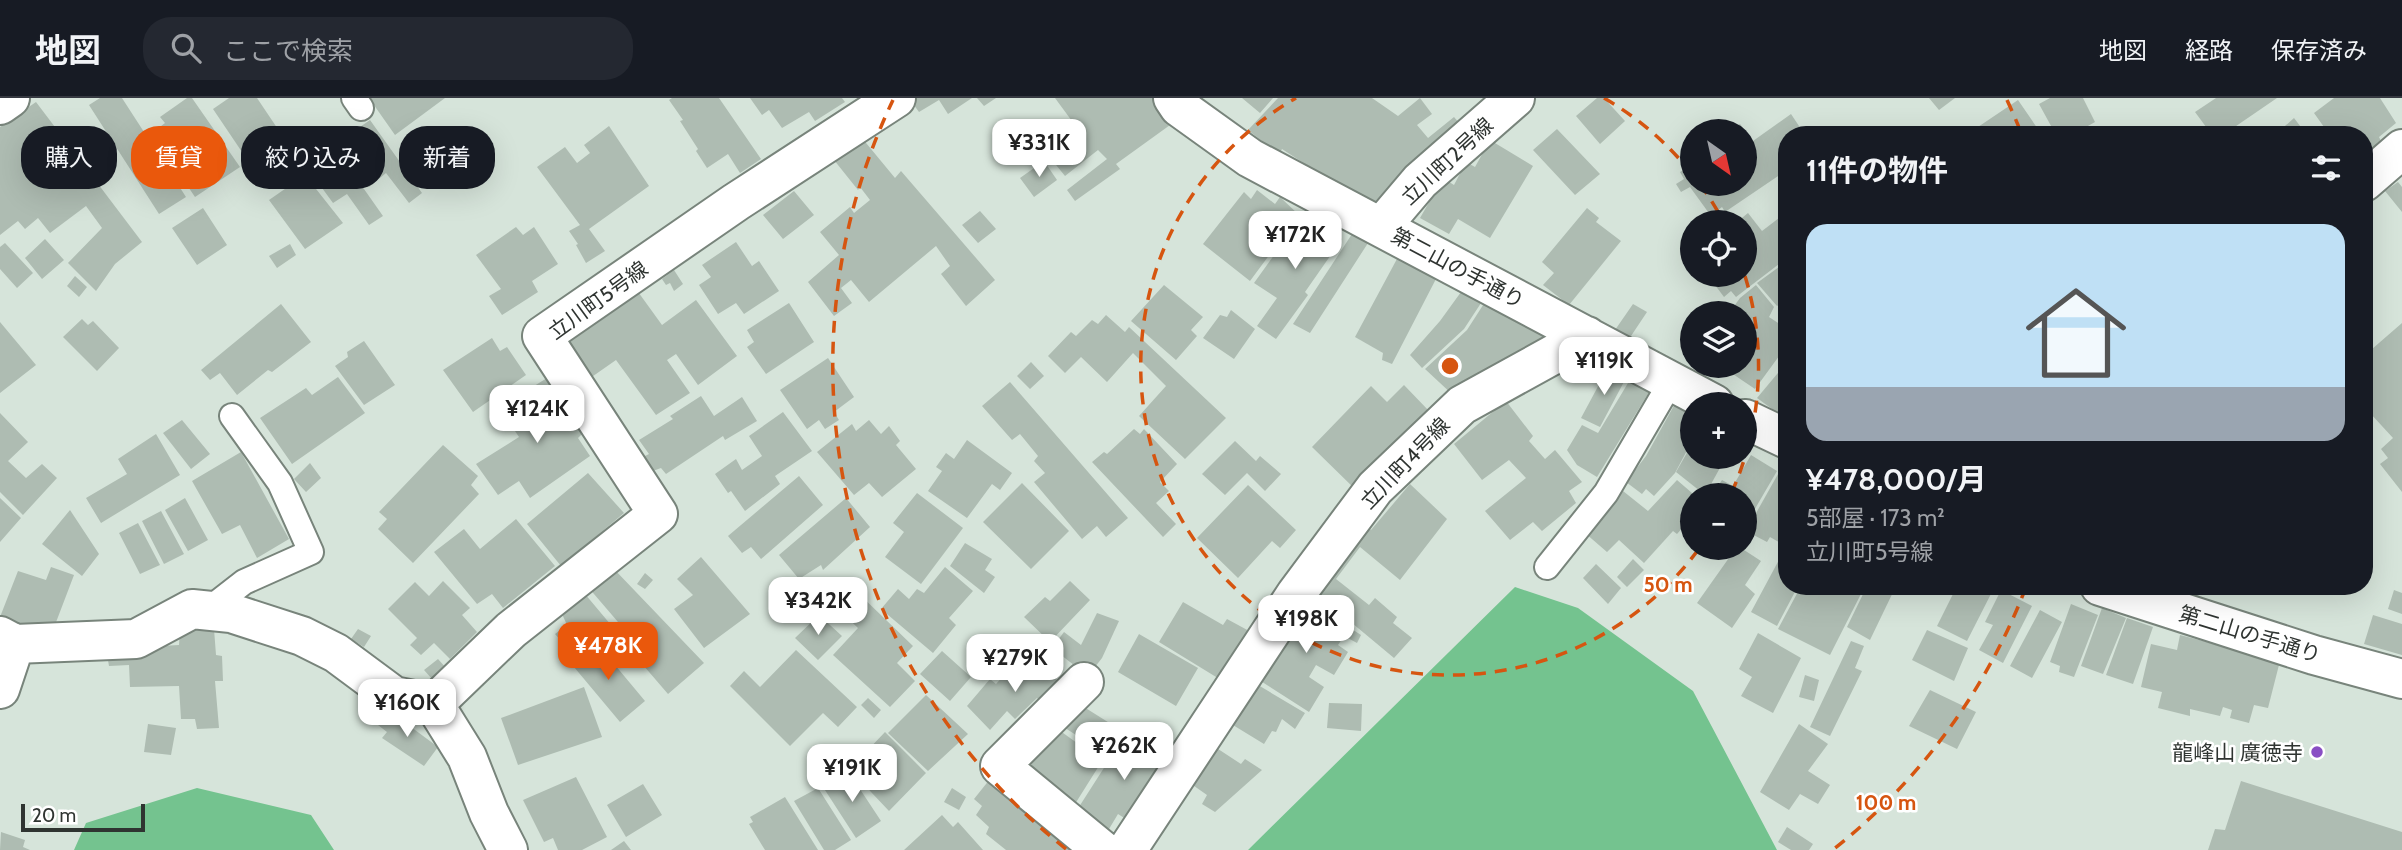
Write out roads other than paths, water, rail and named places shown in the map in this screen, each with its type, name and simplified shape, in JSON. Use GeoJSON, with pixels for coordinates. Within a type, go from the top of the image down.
{"type":"FeatureCollection","features":[{"type":"Feature","properties":{"kind":"street"},"geometry":{"type":"LineString","coordinates":[[0,105],[10,98]]}},
{"type":"Feature","properties":{"kind":"street","name":"立川町5号線"},"geometry":{"type":"LineString","coordinates":[[433,704],[511,630],[658,514],[542,336],[736,202],[896,98]]}},
{"type":"Feature","properties":{"kind":"street","name":"第二山の手通り"},"geometry":{"type":"LineString","coordinates":[[1174,98],[1179,107],[1250,158],[1691,392]]}},
{"type":"Feature","properties":{"kind":"street","name":"立川町2号線"},"geometry":{"type":"LineString","coordinates":[[1381,227],[1420,181],[1515,98]]}},
{"type":"Feature","properties":{"kind":"street"},"geometry":{"type":"LineString","coordinates":[[2373,174],[2402,149]]}},
{"type":"Feature","properties":{"kind":"street","name":"立川町4号線"},"geometry":{"type":"LineString","coordinates":[[1128,850],[1296,594],[1375,488],[1462,405],[1587,336]]}},
{"type":"Feature","properties":{"kind":"street"},"geometry":{"type":"LineString","coordinates":[[1757,425],[1778,435]]}},
{"type":"Feature","properties":{"kind":"street","name":"第二山の手通り"},"geometry":{"type":"LineString","coordinates":[[2128,595],[2314,655],[2402,679]]}},
{"type":"Feature","properties":{"kind":"street"},"geometry":{"type":"LineString","coordinates":[[0,689],[8,640],[136,639],[192,609],[231,613],[263,622],[302,636],[335,653],[394,696],[433,704],[467,757],[489,813],[508,850]]}},
{"type":"Feature","properties":{"kind":"street"},"geometry":{"type":"LineString","coordinates":[[1084,682],[1000,766],[1102,850]]}},
{"type":"Feature","properties":{"kind":"lane"},"geometry":{"type":"LineString","coordinates":[[1547,567],[1606,493],[1671,382]]}},
{"type":"Feature","properties":{"kind":"lane"},"geometry":{"type":"LineString","coordinates":[[208,610],[244,582],[311,552],[280,482],[232,416]]}},
{"type":"Feature","properties":{"kind":"place","name":"龍峰山 廣徳寺"},"geometry":{"type":"Point","coordinates":[2317,752]}}]}
